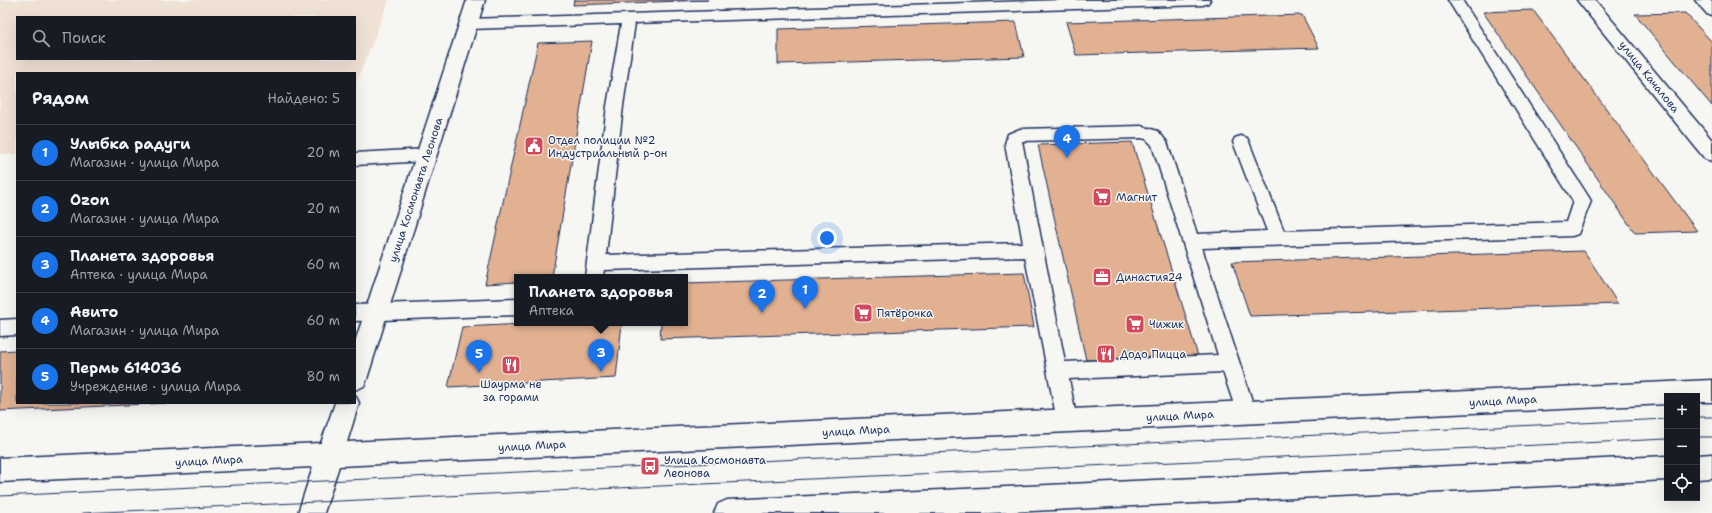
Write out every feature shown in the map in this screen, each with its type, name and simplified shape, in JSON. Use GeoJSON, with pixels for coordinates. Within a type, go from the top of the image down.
{"type":"FeatureCollection","features":[{"type":"Feature","properties":{"kind":"main road","name":"улица Космонавта Леонова"},"geometry":{"type":"LineString","coordinates":[[356,376],[476,0]]}},
{"type":"Feature","properties":{"kind":"main road","name":"улица Качалова"},"geometry":{"type":"LineString","coordinates":[[1586,0],[1712,154]]}},
{"type":"Feature","properties":{"kind":"main road","name":"улица Мира"},"geometry":{"type":"LineString","coordinates":[[0,470],[1712,391]]}},
{"type":"Feature","properties":{"kind":"main road"},"geometry":{"type":"LineString","coordinates":[[311,513],[347,404]]}},
{"type":"Feature","properties":{"kind":"main road"},"geometry":{"type":"LineString","coordinates":[[1700,467],[1712,466]]}},
{"type":"Feature","properties":{"kind":"main road"},"geometry":{"type":"LineString","coordinates":[[727,513],[1664,468]]}},
{"type":"Feature","properties":{"kind":"lane"},"geometry":{"type":"LineString","coordinates":[[468,24],[629,18],[829,6],[1204,0]]}},
{"type":"Feature","properties":{"kind":"lane"},"geometry":{"type":"LineString","coordinates":[[1191,241],[1572,229],[1582,201],[1455,0]]}},
{"type":"Feature","properties":{"kind":"lane"},"geometry":{"type":"LineString","coordinates":[[1702,0],[1712,10]]}},
{"type":"Feature","properties":{"kind":"lane"},"geometry":{"type":"LineString","coordinates":[[629,18],[615,106],[595,270],[1034,250]]}},
{"type":"Feature","properties":{"kind":"lane"},"geometry":{"type":"LineString","coordinates":[[1067,421],[1013,144],[1014,138],[1020,135],[1141,132],[1152,135],[1159,142],[1246,413]]}},
{"type":"Feature","properties":{"kind":"lane"},"geometry":{"type":"LineString","coordinates":[[1241,142],[1278,238]]}},
{"type":"Feature","properties":{"kind":"lane"},"geometry":{"type":"LineString","coordinates":[[356,159],[427,156]]}},
{"type":"Feature","properties":{"kind":"lane"},"geometry":{"type":"LineString","coordinates":[[356,313],[514,307]]}},
{"type":"Feature","properties":{"kind":"lane"},"geometry":{"type":"LineString","coordinates":[[0,328],[16,327]]}},
{"type":"Feature","properties":{"kind":"lane"},"geometry":{"type":"LineString","coordinates":[[1057,371],[1230,363]]}},
{"type":"Feature","properties":{"kind":"shaded area"},"geometry":{"type":"Polygon","coordinates":[[[0,0],[389,0],[356,84],[356,72],[16,72],[16,154],[0,154],[0,0]]]}},
{"type":"Feature","properties":{"kind":"building"},"geometry":{"type":"Polygon","coordinates":[[[574,0],[708,0],[573,5],[574,0]]]}},
{"type":"Feature","properties":{"kind":"building"},"geometry":{"type":"Polygon","coordinates":[[[1533,10],[1697,231],[1635,233],[1483,12],[1533,10]]]}},
{"type":"Feature","properties":{"kind":"building"},"geometry":{"type":"Polygon","coordinates":[[[1685,13],[1712,42],[1712,106],[1635,14],[1685,13]]]}},
{"type":"Feature","properties":{"kind":"building"},"geometry":{"type":"Polygon","coordinates":[[[1302,15],[1319,48],[1076,55],[1066,22],[1302,15]]]}},
{"type":"Feature","properties":{"kind":"building"},"geometry":{"type":"Polygon","coordinates":[[[1016,22],[1024,57],[778,64],[778,29],[1016,22]]]}},
{"type":"Feature","properties":{"kind":"building"},"geometry":{"type":"Polygon","coordinates":[[[592,41],[553,274],[514,274],[514,282],[485,284],[538,43],[592,41]]]}},
{"type":"Feature","properties":{"kind":"building"},"geometry":{"type":"Polygon","coordinates":[[[1132,142],[1198,356],[1086,360],[1038,145],[1132,142]]]}},
{"type":"Feature","properties":{"kind":"building"},"geometry":{"type":"Polygon","coordinates":[[[1584,251],[1618,304],[1250,316],[1232,262],[1584,251]]]}},
{"type":"Feature","properties":{"kind":"building"},"geometry":{"type":"Polygon","coordinates":[[[1024,273],[1034,327],[660,339],[661,326],[688,326],[688,283],[1024,273]]]}},
{"type":"Feature","properties":{"kind":"building"},"geometry":{"type":"Polygon","coordinates":[[[514,324],[514,326],[622,326],[616,378],[448,387],[462,327],[514,324]]]}},
{"type":"Feature","properties":{"kind":"building"},"geometry":{"type":"Polygon","coordinates":[[[16,350],[16,404],[147,404],[0,411],[0,351],[16,350]]]}},
{"type":"Feature","properties":{"kind":"tram line"},"geometry":{"type":"LineString","coordinates":[[1700,417],[1712,417]]}},
{"type":"Feature","properties":{"kind":"tram line"},"geometry":{"type":"LineString","coordinates":[[0,496],[1664,419]]}},
{"type":"Feature","properties":{"kind":"tram line"},"geometry":{"type":"LineString","coordinates":[[1700,437],[1712,437]]}},
{"type":"Feature","properties":{"kind":"tram line"},"geometry":{"type":"LineString","coordinates":[[82,513],[1664,439]]}},
{"type":"Feature","properties":{"kind":"place","name":"Отдел полиции №2 Индустриальный р-он"},"geometry":{"type":"Point","coordinates":[534,146]}},
{"type":"Feature","properties":{"kind":"place","name":"Авито"},"geometry":{"type":"Point","coordinates":[1067,158]}},
{"type":"Feature","properties":{"kind":"place","name":"Магнит"},"geometry":{"type":"Point","coordinates":[1102,197]}},
{"type":"Feature","properties":{"kind":"place","name":"Династия24"},"geometry":{"type":"Point","coordinates":[1102,277]}},
{"type":"Feature","properties":{"kind":"place","name":"Улыбка радуги"},"geometry":{"type":"Point","coordinates":[805,309]}},
{"type":"Feature","properties":{"kind":"place","name":"Ozon"},"geometry":{"type":"Point","coordinates":[762,313]}},
{"type":"Feature","properties":{"kind":"place","name":"Пятёрочка"},"geometry":{"type":"Point","coordinates":[863,313]}},
{"type":"Feature","properties":{"kind":"place","name":"Чижик"},"geometry":{"type":"Point","coordinates":[1135,324]}},
{"type":"Feature","properties":{"kind":"place","name":"Додо Пицца"},"geometry":{"type":"Point","coordinates":[1106,354]}},
{"type":"Feature","properties":{"kind":"place","name":"Шаурма не за горами"},"geometry":{"type":"Point","coordinates":[511,365]}},
{"type":"Feature","properties":{"kind":"place","name":"Планета здоровья"},"geometry":{"type":"Point","coordinates":[601,372]}},
{"type":"Feature","properties":{"kind":"place","name":"Пермь 614036"},"geometry":{"type":"Point","coordinates":[479,373]}},
{"type":"Feature","properties":{"kind":"place","name":"Улица Космонавта Леонова"},"geometry":{"type":"Point","coordinates":[650,466]}}]}
